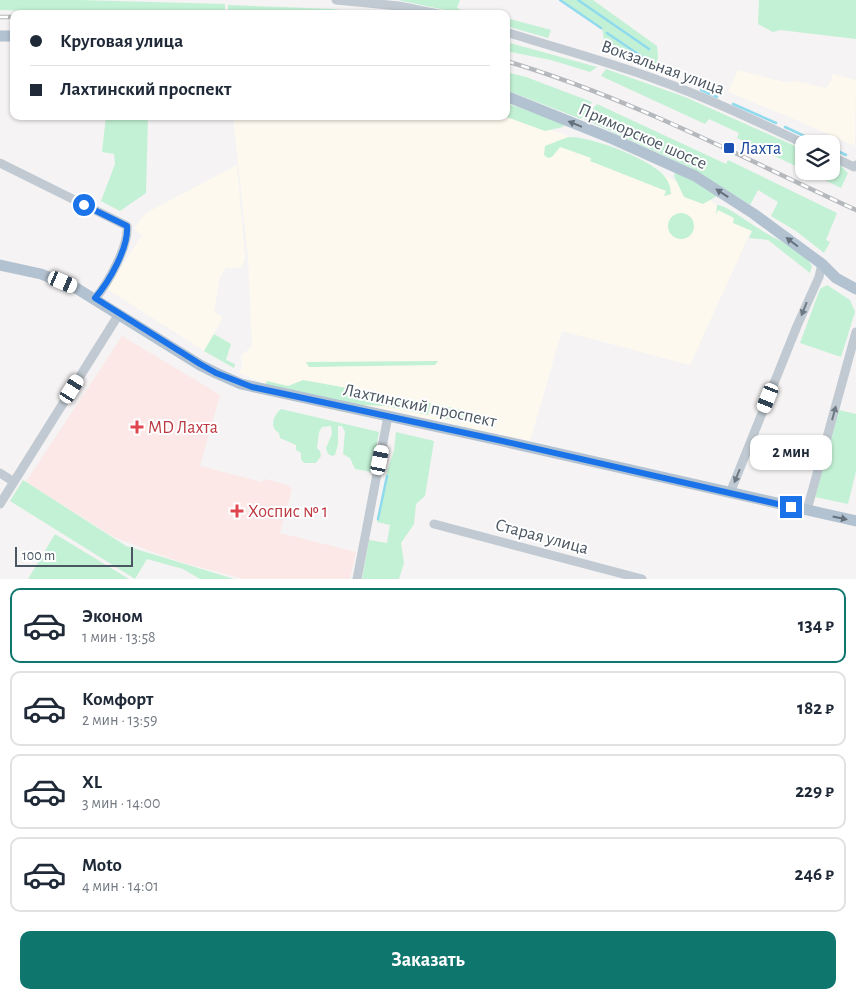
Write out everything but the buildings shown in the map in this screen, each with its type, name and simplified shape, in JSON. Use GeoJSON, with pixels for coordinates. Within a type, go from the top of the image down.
{"type":"FeatureCollection","features":[{"type":"Feature","properties":{"kind":"main road","name":"Приморское шоссе"},"geometry":{"type":"LineString","coordinates":[[510,98],[613,138],[695,176],[754,214],[822,264],[836,278],[856,290]]}},
{"type":"Feature","properties":{"kind":"main road","name":"Лахтинский проспект"},"geometry":{"type":"LineString","coordinates":[[0,265],[41,274],[76,288],[200,364],[241,384],[856,521]]}},
{"type":"Feature","properties":{"kind":"street"},"geometry":{"type":"LineString","coordinates":[[336,0],[399,6],[418,10]]}},
{"type":"Feature","properties":{"kind":"street","name":"Вокзальная улица"},"geometry":{"type":"LineString","coordinates":[[510,33],[602,61],[656,80],[795,139]]}},
{"type":"Feature","properties":{"kind":"street"},"geometry":{"type":"LineString","coordinates":[[840,160],[855,166]]}},
{"type":"Feature","properties":{"kind":"street"},"geometry":{"type":"LineString","coordinates":[[0,163],[127,226],[128,235],[110,277],[95,298]]}},
{"type":"Feature","properties":{"kind":"street"},"geometry":{"type":"LineString","coordinates":[[730,493],[819,277],[822,264]]}},
{"type":"Feature","properties":{"kind":"street"},"geometry":{"type":"LineString","coordinates":[[0,504],[119,314]]}},
{"type":"Feature","properties":{"kind":"street"},"geometry":{"type":"LineString","coordinates":[[807,510],[856,332]]}},
{"type":"Feature","properties":{"kind":"street"},"geometry":{"type":"LineString","coordinates":[[357,579],[388,416]]}},
{"type":"Feature","properties":{"kind":"street"},"geometry":{"type":"LineString","coordinates":[[0,473],[14,482]]}},
{"type":"Feature","properties":{"kind":"street","name":"Старая улица"},"geometry":{"type":"LineString","coordinates":[[434,524],[642,579]]}},
{"type":"Feature","properties":{"kind":"shaded area"},"geometry":{"type":"Polygon","coordinates":[[[738,70],[784,82],[795,81],[826,88],[832,80],[832,74],[856,80],[855,146],[840,139],[840,135],[830,135],[728,92],[738,70]]]}},
{"type":"Feature","properties":{"kind":"shaded area"},"geometry":{"type":"Polygon","coordinates":[[[510,115],[630,158],[706,197],[751,231],[690,365],[562,331],[530,441],[262,383],[239,373],[242,367],[241,356],[252,346],[248,257],[233,120],[510,120],[510,115]]]}},
{"type":"Feature","properties":{"kind":"shaded area"},"geometry":{"type":"Polygon","coordinates":[[[237,165],[245,257],[242,268],[226,268],[220,277],[214,312],[223,317],[204,351],[107,289],[142,235],[134,229],[146,213],[237,165]]]}},
{"type":"Feature","properties":{"kind":"shaded area","name":"MD Лахта"},"geometry":{"type":"Polygon","coordinates":[[[122,336],[220,395],[200,466],[262,482],[264,479],[287,485],[292,489],[280,533],[356,552],[350,579],[244,579],[174,560],[114,537],[26,482],[122,336]]]}},
{"type":"Feature","properties":{"kind":"green space"},"geometry":{"type":"Polygon","coordinates":[[[0,0],[225,4],[225,10],[0,10],[0,0]]]}},
{"type":"Feature","properties":{"kind":"green space"},"geometry":{"type":"Polygon","coordinates":[[[398,0],[460,0],[457,8],[460,10],[445,10],[398,0]]]}},
{"type":"Feature","properties":{"kind":"green space"},"geometry":{"type":"Polygon","coordinates":[[[561,0],[593,0],[657,46],[656,69],[605,52],[603,32],[600,26],[561,0]]]}},
{"type":"Feature","properties":{"kind":"green space"},"geometry":{"type":"Polygon","coordinates":[[[759,0],[856,0],[856,39],[780,30],[773,32],[758,24],[759,0]]]}},
{"type":"Feature","properties":{"kind":"green space"},"geometry":{"type":"Polygon","coordinates":[[[228,5],[340,10],[228,10],[228,5]]]}},
{"type":"Feature","properties":{"kind":"green space"},"geometry":{"type":"Polygon","coordinates":[[[510,19],[551,30],[548,38],[510,27],[510,19]]]}},
{"type":"Feature","properties":{"kind":"green space"},"geometry":{"type":"Polygon","coordinates":[[[510,43],[597,67],[590,72],[551,60],[510,52],[510,43]]]}},
{"type":"Feature","properties":{"kind":"green space"},"geometry":{"type":"Polygon","coordinates":[[[606,69],[685,97],[795,146],[795,166],[737,138],[739,133],[709,119],[705,124],[601,76],[606,69]]]}},
{"type":"Feature","properties":{"kind":"green space"},"geometry":{"type":"Polygon","coordinates":[[[510,73],[526,77],[592,102],[581,119],[510,92],[510,73]]]}},
{"type":"Feature","properties":{"kind":"green space"},"geometry":{"type":"Polygon","coordinates":[[[510,104],[564,124],[563,127],[545,131],[510,118],[510,104]]]}},
{"type":"Feature","properties":{"kind":"green space"},"geometry":{"type":"Polygon","coordinates":[[[597,104],[726,164],[728,160],[837,213],[826,240],[830,242],[824,253],[796,231],[771,216],[778,202],[758,190],[750,205],[691,168],[584,119],[597,104]]]}},
{"type":"Feature","properties":{"kind":"green space"},"geometry":{"type":"Polygon","coordinates":[[[106,120],[148,120],[146,193],[120,211],[101,201],[115,164],[114,154],[102,152],[106,120]]]}},
{"type":"Feature","properties":{"kind":"green space"},"geometry":{"type":"Polygon","coordinates":[[[568,137],[602,143],[628,153],[651,165],[664,175],[668,181],[671,194],[664,196],[666,191],[590,161],[591,158],[560,147],[552,157],[548,158],[544,155],[545,146],[568,137]]]}},
{"type":"Feature","properties":{"kind":"green space"},"geometry":{"type":"Polygon","coordinates":[[[840,166],[848,173],[841,188],[825,180],[840,180],[840,166]]]}},
{"type":"Feature","properties":{"kind":"green space"},"geometry":{"type":"Polygon","coordinates":[[[675,173],[684,174],[717,196],[703,204],[684,197],[674,176],[675,173]]]}},
{"type":"Feature","properties":{"kind":"green space"},"geometry":{"type":"Polygon","coordinates":[[[717,205],[732,211],[795,249],[812,266],[810,273],[768,240],[749,238],[752,231],[733,223],[734,218],[718,210],[716,215],[717,205]]]}},
{"type":"Feature","properties":{"kind":"green space"},"geometry":{"type":"Polygon","coordinates":[[[681,213],[690,217],[694,226],[690,235],[681,239],[672,235],[668,226],[672,217],[681,213]]]}},
{"type":"Feature","properties":{"kind":"green space"},"geometry":{"type":"Polygon","coordinates":[[[827,285],[850,300],[855,312],[841,357],[800,343],[820,289],[827,285]]]}},
{"type":"Feature","properties":{"kind":"green space"},"geometry":{"type":"Polygon","coordinates":[[[214,334],[231,344],[226,360],[235,364],[234,368],[204,351],[214,334]]]}},
{"type":"Feature","properties":{"kind":"green space"},"geometry":{"type":"Polygon","coordinates":[[[438,361],[435,365],[309,367],[306,362],[438,361]]]}},
{"type":"Feature","properties":{"kind":"green space"},"geometry":{"type":"Polygon","coordinates":[[[303,380],[431,403],[428,415],[386,406],[359,405],[265,385],[267,381],[288,386],[303,380]]]}},
{"type":"Feature","properties":{"kind":"green space"},"geometry":{"type":"Polygon","coordinates":[[[436,404],[465,411],[467,417],[465,419],[451,420],[434,416],[436,404]]]}},
{"type":"Feature","properties":{"kind":"green space"},"geometry":{"type":"Polygon","coordinates":[[[281,409],[379,432],[372,472],[355,469],[350,458],[343,454],[345,432],[342,426],[338,426],[338,444],[335,455],[328,454],[326,448],[332,434],[331,426],[322,427],[319,432],[317,448],[321,456],[316,463],[304,463],[301,459],[301,453],[296,450],[296,445],[280,438],[279,433],[274,428],[274,418],[281,409]]]}},
{"type":"Feature","properties":{"kind":"green space"},"geometry":{"type":"Polygon","coordinates":[[[839,410],[856,414],[856,471],[848,504],[815,497],[839,410]]]}},
{"type":"Feature","properties":{"kind":"green space"},"geometry":{"type":"Polygon","coordinates":[[[396,432],[434,441],[425,496],[416,504],[414,524],[401,543],[404,563],[399,579],[362,579],[369,540],[387,543],[390,525],[377,522],[387,471],[394,451],[396,432]]]}},
{"type":"Feature","properties":{"kind":"green space"},"geometry":{"type":"Polygon","coordinates":[[[23,480],[126,546],[234,579],[200,579],[183,569],[147,559],[135,579],[10,501],[23,480]]]}},
{"type":"Feature","properties":{"kind":"green space"},"geometry":{"type":"Polygon","coordinates":[[[55,534],[129,579],[28,579],[55,534]]]}},
{"type":"Feature","properties":{"kind":"waterway"},"geometry":{"type":"LineString","coordinates":[[560,0],[601,28]]}},
{"type":"Feature","properties":{"kind":"waterway"},"geometry":{"type":"LineString","coordinates":[[578,0],[649,49]]}},
{"type":"Feature","properties":{"kind":"waterway"},"geometry":{"type":"LineString","coordinates":[[607,33],[644,58]]}},
{"type":"Feature","properties":{"kind":"waterway"},"geometry":{"type":"LineString","coordinates":[[701,90],[717,97]]}},
{"type":"Feature","properties":{"kind":"waterway"},"geometry":{"type":"LineString","coordinates":[[733,104],[776,123]]}},
{"type":"Feature","properties":{"kind":"waterway"},"geometry":{"type":"LineString","coordinates":[[785,127],[802,135]]}},
{"type":"Feature","properties":{"kind":"waterway"},"geometry":{"type":"LineString","coordinates":[[840,152],[846,155]]}},
{"type":"Feature","properties":{"kind":"waterway"},"geometry":{"type":"LineString","coordinates":[[378,519],[387,476]]}},
{"type":"Feature","properties":{"kind":"railway"},"geometry":{"type":"LineString","coordinates":[[0,17],[10,17]]}},
{"type":"Feature","properties":{"kind":"railway"},"geometry":{"type":"LineString","coordinates":[[510,62],[596,92],[640,110],[856,210]]}},
{"type":"Feature","properties":{"kind":"place","name":"Лахта"},"geometry":{"type":"Point","coordinates":[729,148]}},
{"type":"Feature","properties":{"kind":"place","name":"MD Лахта"},"geometry":{"type":"Point","coordinates":[137,427]}},
{"type":"Feature","properties":{"kind":"place","name":"Хоспис № 1"},"geometry":{"type":"Point","coordinates":[237,511]}},
{"type":"Feature","properties":{"kind":"route"},"geometry":{"type":"LineString","coordinates":[[84,205],[127,226],[128,235],[110,277],[95,298],[200,364],[241,384],[791,507]]}}]}
